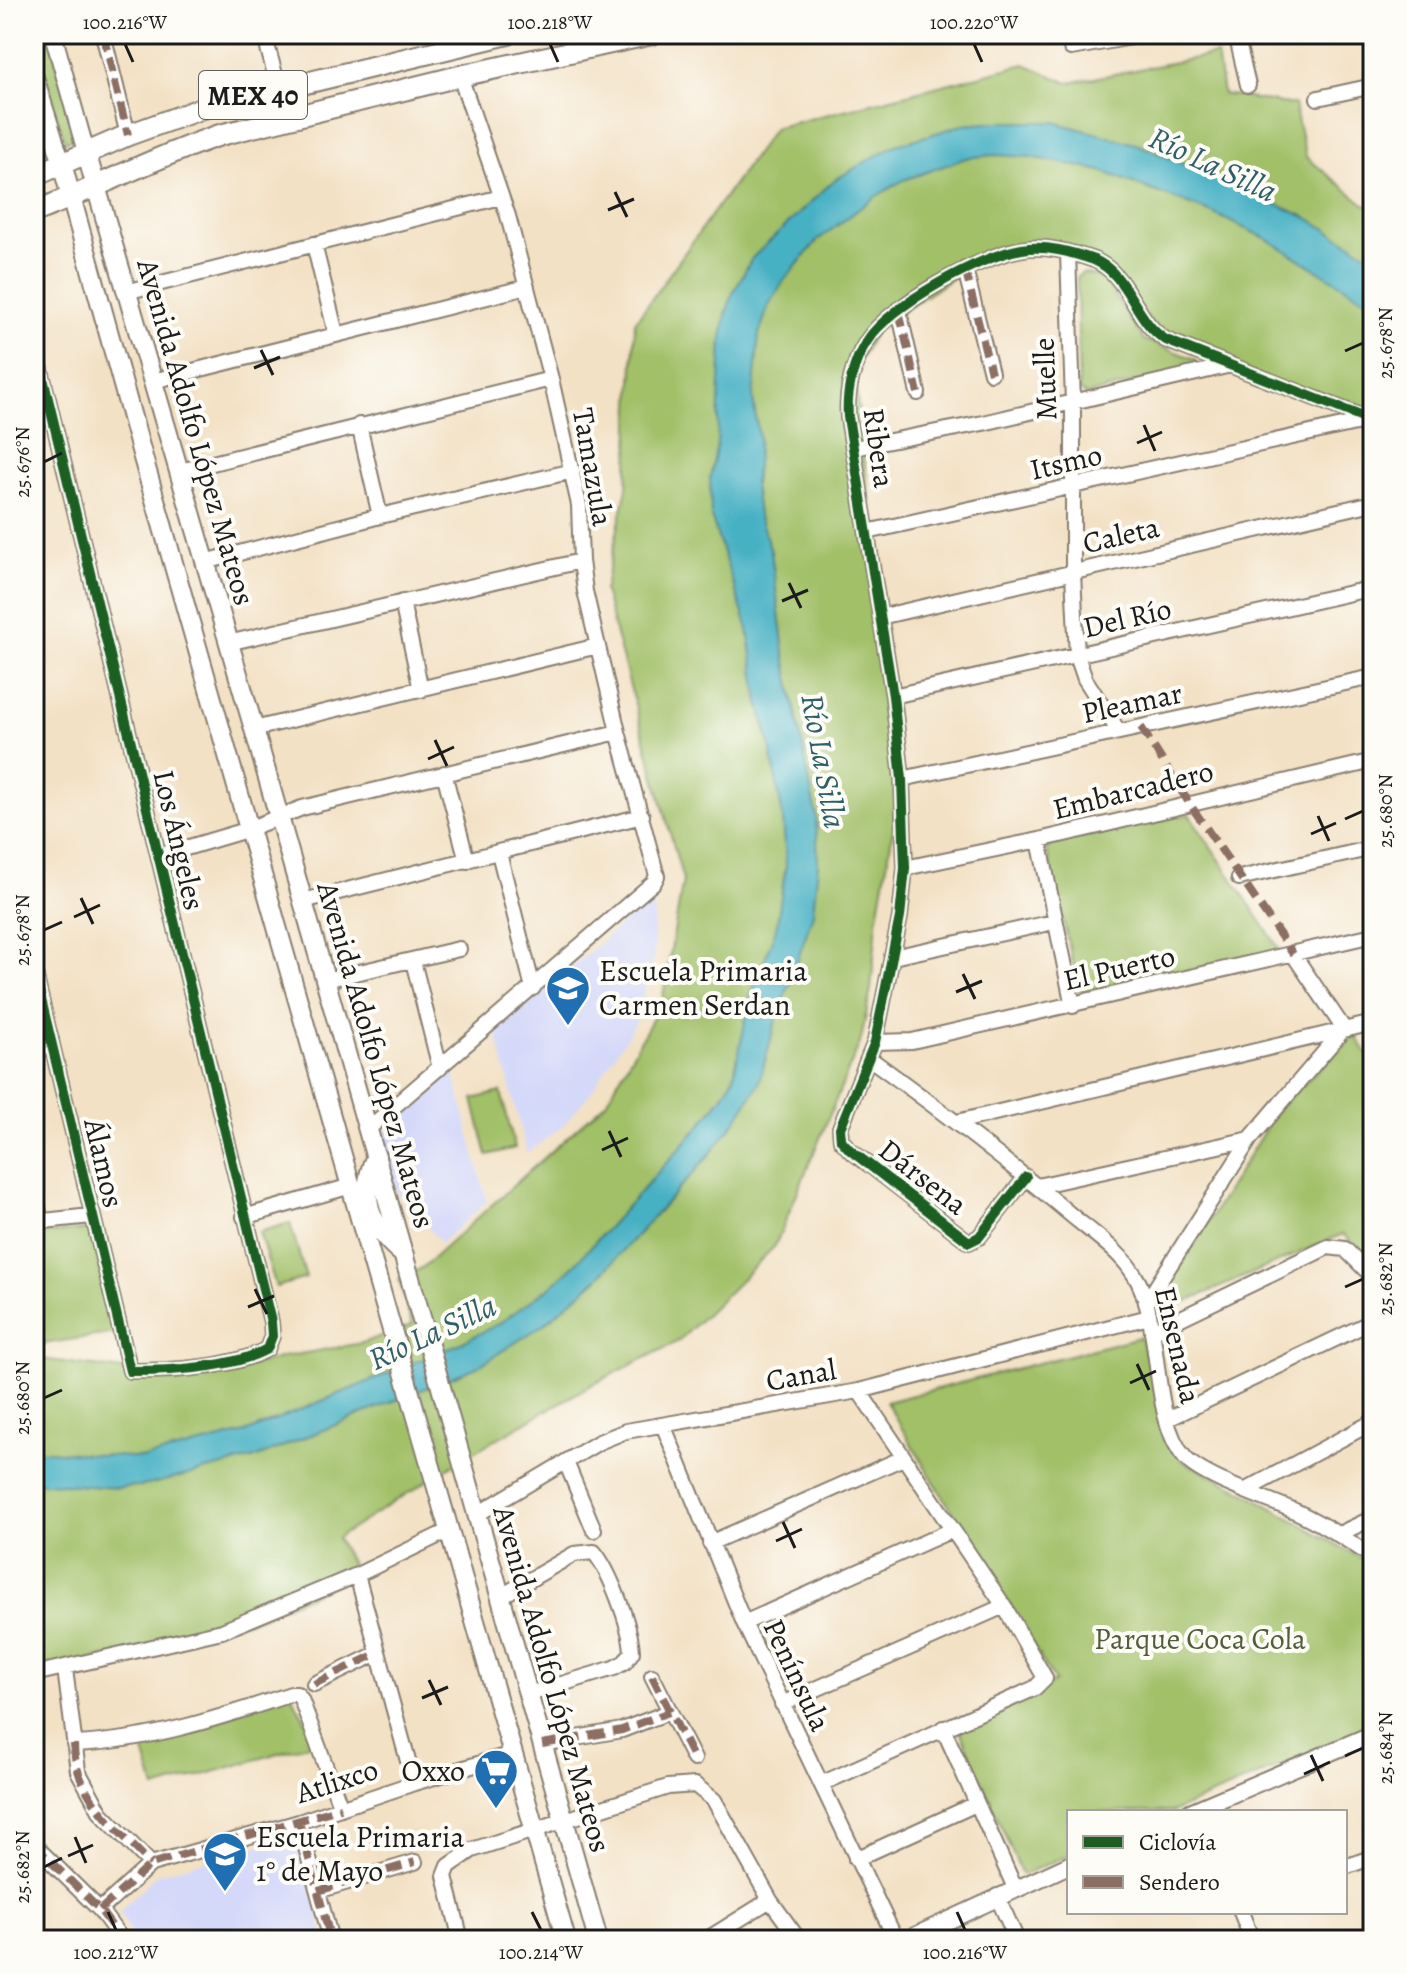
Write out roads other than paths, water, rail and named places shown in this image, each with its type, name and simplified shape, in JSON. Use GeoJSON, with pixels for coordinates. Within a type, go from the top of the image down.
{"type":"FeatureCollection","features":[{"type":"Feature","properties":{"kind":"main road","name":"MEX 40"},"geometry":{"type":"LineString","coordinates":[[34,176],[128,135],[203,108],[508,34]]}},
{"type":"Feature","properties":{"kind":"main road","name":"MEX 40"},"geometry":{"type":"LineString","coordinates":[[34,212],[136,167],[220,135],[460,76],[652,34]]}},
{"type":"Feature","properties":{"kind":"main road"},"geometry":{"type":"LineString","coordinates":[[128,135],[124,150],[136,167]]}},
{"type":"Feature","properties":{"kind":"main road","name":"Avenida Adolfo López Mateos"},"geometry":{"type":"LineString","coordinates":[[86,152],[254,729],[598,1940]]}},
{"type":"Feature","properties":{"kind":"main road","name":"Avenida Adolfo López Mateos"},"geometry":{"type":"LineString","coordinates":[[62,164],[566,1940]]}},
{"type":"Feature","properties":{"kind":"main road"},"geometry":{"type":"LineString","coordinates":[[144,461],[174,452]]}},
{"type":"Feature","properties":{"kind":"street"},"geometry":{"type":"LineString","coordinates":[[53,34],[86,152]]}},
{"type":"Feature","properties":{"kind":"street"},"geometry":{"type":"LineString","coordinates":[[103,34],[128,135]]}},
{"type":"Feature","properties":{"kind":"street"},"geometry":{"type":"LineString","coordinates":[[264,34],[279,89]]}},
{"type":"Feature","properties":{"kind":"street"},"geometry":{"type":"LineString","coordinates":[[1071,48],[1148,34]]}},
{"type":"Feature","properties":{"kind":"street"},"geometry":{"type":"LineString","coordinates":[[1236,34],[1248,85]]}},
{"type":"Feature","properties":{"kind":"street"},"geometry":{"type":"LineString","coordinates":[[34,74],[62,164]]}},
{"type":"Feature","properties":{"kind":"street","name":"Tamazula"},"geometry":{"type":"LineString","coordinates":[[460,76],[501,197],[551,379],[579,505],[581,561],[598,646],[618,732],[657,871],[654,882],[533,988]]}},
{"type":"Feature","properties":{"kind":"street"},"geometry":{"type":"LineString","coordinates":[[1318,98],[1373,86]]}},
{"type":"Feature","properties":{"kind":"street"},"geometry":{"type":"LineString","coordinates":[[126,292],[501,197]]}},
{"type":"Feature","properties":{"kind":"street"},"geometry":{"type":"LineString","coordinates":[[314,244],[336,334]]}},
{"type":"Feature","properties":{"kind":"street","name":"Ribera"},"geometry":{"type":"LineString","coordinates":[[841,1140],[841,1124],[875,1042],[900,917],[905,868],[902,779],[893,696],[847,404],[854,372],[866,341],[899,311],[965,269],[988,258],[1023,249],[1053,249],[1094,260],[1113,273],[1143,320],[1157,335],[1371,421]]}},
{"type":"Feature","properties":{"kind":"street","name":"Muelle"},"geometry":{"type":"LineString","coordinates":[[1068,253],[1077,656],[1085,679],[1119,732]]}},
{"type":"Feature","properties":{"kind":"street"},"geometry":{"type":"LineString","coordinates":[[965,269],[991,373]]}},
{"type":"Feature","properties":{"kind":"street"},"geometry":{"type":"LineString","coordinates":[[153,381],[527,287]]}},
{"type":"Feature","properties":{"kind":"street"},"geometry":{"type":"LineString","coordinates":[[899,311],[918,393]]}},
{"type":"Feature","properties":{"kind":"street","name":"Los Ángeles"},"geometry":{"type":"LineString","coordinates":[[34,341],[272,1329],[271,1344],[267,1349]]}},
{"type":"Feature","properties":{"kind":"street"},"geometry":{"type":"LineString","coordinates":[[854,448],[1073,403],[1231,365]]}},
{"type":"Feature","properties":{"kind":"street"},"geometry":{"type":"LineString","coordinates":[[180,471],[551,379]]}},
{"type":"Feature","properties":{"kind":"street","name":"Itsmo"},"geometry":{"type":"LineString","coordinates":[[867,532],[1371,421]]}},
{"type":"Feature","properties":{"kind":"street"},"geometry":{"type":"LineString","coordinates":[[359,425],[380,516]]}},
{"type":"Feature","properties":{"kind":"street"},"geometry":{"type":"LineString","coordinates":[[205,562],[380,516],[573,471]]}},
{"type":"Feature","properties":{"kind":"street","name":"Caleta"},"geometry":{"type":"LineString","coordinates":[[880,617],[1373,503]]}},
{"type":"Feature","properties":{"kind":"street"},"geometry":{"type":"LineString","coordinates":[[228,643],[581,561]]}},
{"type":"Feature","properties":{"kind":"street","name":"Del Río"},"geometry":{"type":"LineString","coordinates":[[893,696],[1373,588]]}},
{"type":"Feature","properties":{"kind":"street"},"geometry":{"type":"LineString","coordinates":[[402,602],[421,690]]}},
{"type":"Feature","properties":{"kind":"street"},"geometry":{"type":"LineString","coordinates":[[254,729],[598,646]]}},
{"type":"Feature","properties":{"kind":"street","name":"Pleamar"},"geometry":{"type":"LineString","coordinates":[[902,779],[1373,677]]}},
{"type":"Feature","properties":{"kind":"street"},"geometry":{"type":"LineString","coordinates":[[159,856],[302,808],[618,732]]}},
{"type":"Feature","properties":{"kind":"street","name":"Embarcadero"},"geometry":{"type":"LineString","coordinates":[[905,868],[1039,840],[1373,761]]}},
{"type":"Feature","properties":{"kind":"street"},"geometry":{"type":"LineString","coordinates":[[444,773],[467,861]]}},
{"type":"Feature","properties":{"kind":"street"},"geometry":{"type":"LineString","coordinates":[[303,901],[642,816]]}},
{"type":"Feature","properties":{"kind":"street"},"geometry":{"type":"LineString","coordinates":[[1039,840],[1073,1006]]}},
{"type":"Feature","properties":{"kind":"street"},"geometry":{"type":"LineString","coordinates":[[1239,878],[1373,848]]}},
{"type":"Feature","properties":{"kind":"street"},"geometry":{"type":"LineString","coordinates":[[368,1129],[533,988],[499,853]]}},
{"type":"Feature","properties":{"kind":"street"},"geometry":{"type":"LineString","coordinates":[[893,957],[1054,922]]}},
{"type":"Feature","properties":{"kind":"street","name":"El Puerto"},"geometry":{"type":"LineString","coordinates":[[875,1042],[901,1043],[1373,935]]}},
{"type":"Feature","properties":{"kind":"street"},"geometry":{"type":"LineString","coordinates":[[325,980],[459,949]]}},
{"type":"Feature","properties":{"kind":"street"},"geometry":{"type":"LineString","coordinates":[[1293,954],[1344,1029]]}},
{"type":"Feature","properties":{"kind":"street"},"geometry":{"type":"LineString","coordinates":[[413,961],[440,1068]]}},
{"type":"Feature","properties":{"kind":"street","name":"Álamos"},"geometry":{"type":"LineString","coordinates":[[34,970],[130,1371],[195,1369],[251,1356],[267,1349]]}},
{"type":"Feature","properties":{"kind":"street"},"geometry":{"type":"LineString","coordinates":[[957,1122],[1373,1023]]}},
{"type":"Feature","properties":{"kind":"street"},"geometry":{"type":"LineString","coordinates":[[1149,1318],[1250,1139],[1344,1029]]}},
{"type":"Feature","properties":{"kind":"street"},"geometry":{"type":"LineString","coordinates":[[34,1042],[51,1039]]}},
{"type":"Feature","properties":{"kind":"street","name":"Ensenada"},"geometry":{"type":"LineString","coordinates":[[869,1058],[957,1122],[1120,1257],[1132,1271],[1149,1318],[1168,1419],[1186,1459],[1339,1534],[1373,1557]]}},
{"type":"Feature","properties":{"kind":"street"},"geometry":{"type":"LineString","coordinates":[[1031,1182],[1250,1139]]}},
{"type":"Feature","properties":{"kind":"street","name":"Dársena"},"geometry":{"type":"LineString","coordinates":[[841,1140],[962,1238],[971,1242],[1031,1182]]}},
{"type":"Feature","properties":{"kind":"street"},"geometry":{"type":"LineString","coordinates":[[244,1217],[351,1186]]}},
{"type":"Feature","properties":{"kind":"street"},"geometry":{"type":"LineString","coordinates":[[34,1191],[38,1221],[91,1216]]}},
{"type":"Feature","properties":{"kind":"street","name":"Canal"},"geometry":{"type":"LineString","coordinates":[[476,1515],[612,1436],[626,1431],[664,1427],[859,1391],[1149,1318],[1335,1246],[1349,1253],[1373,1277]]}},
{"type":"Feature","properties":{"kind":"street"},"geometry":{"type":"LineString","coordinates":[[1168,1419],[1373,1321]]}},
{"type":"Feature","properties":{"kind":"street"},"geometry":{"type":"LineString","coordinates":[[821,1784],[1035,1688],[1045,1678],[1004,1606],[859,1391]]}},
{"type":"Feature","properties":{"kind":"street"},"geometry":{"type":"LineString","coordinates":[[1246,1490],[1373,1422]]}},
{"type":"Feature","properties":{"kind":"street","name":"Península"},"geometry":{"type":"LineString","coordinates":[[664,1427],[744,1623],[896,1940]]}},
{"type":"Feature","properties":{"kind":"street"},"geometry":{"type":"LineString","coordinates":[[710,1543],[903,1458]]}},
{"type":"Feature","properties":{"kind":"street"},"geometry":{"type":"LineString","coordinates":[[566,1462],[594,1530]]}},
{"type":"Feature","properties":{"kind":"street"},"geometry":{"type":"LineString","coordinates":[[1339,1534],[1373,1518]]}},
{"type":"Feature","properties":{"kind":"street"},"geometry":{"type":"LineString","coordinates":[[34,1674],[222,1631],[357,1575],[450,1530]]}},
{"type":"Feature","properties":{"kind":"street"},"geometry":{"type":"LineString","coordinates":[[744,1623],[952,1530]]}},
{"type":"Feature","properties":{"kind":"street"},"geometry":{"type":"LineString","coordinates":[[500,1597],[574,1554],[594,1552],[612,1584],[631,1640],[630,1657],[620,1665],[606,1672],[529,1694]]}},
{"type":"Feature","properties":{"kind":"street"},"geometry":{"type":"LineString","coordinates":[[357,1575],[414,1783]]}},
{"type":"Feature","properties":{"kind":"street"},"geometry":{"type":"LineString","coordinates":[[782,1704],[1004,1606]]}},
{"type":"Feature","properties":{"kind":"street"},"geometry":{"type":"LineString","coordinates":[[314,1684],[378,1653]]}},
{"type":"Feature","properties":{"kind":"street"},"geometry":{"type":"LineString","coordinates":[[65,1669],[78,1771],[92,1801],[151,1864]]}},
{"type":"Feature","properties":{"kind":"street"},"geometry":{"type":"LineString","coordinates":[[652,1676],[694,1759]]}},
{"type":"Feature","properties":{"kind":"street"},"geometry":{"type":"LineString","coordinates":[[74,1744],[114,1741],[162,1732],[297,1694],[341,1808]]}},
{"type":"Feature","properties":{"kind":"street"},"geometry":{"type":"LineString","coordinates":[[542,1744],[622,1730],[669,1712]]}},
{"type":"Feature","properties":{"kind":"street"},"geometry":{"type":"LineString","coordinates":[[943,1728],[1015,1888]]}},
{"type":"Feature","properties":{"kind":"street"},"geometry":{"type":"LineString","coordinates":[[1197,1810],[1373,1734]]}},
{"type":"Feature","properties":{"kind":"street","name":"Atlixco"},"geometry":{"type":"LineString","coordinates":[[100,1910],[151,1864],[299,1822],[512,1754]]}},
{"type":"Feature","properties":{"kind":"street"},"geometry":{"type":"LineString","coordinates":[[461,1940],[445,1876],[449,1866],[472,1850],[668,1787],[695,1785],[714,1800],[770,1900],[799,1940]]}},
{"type":"Feature","properties":{"kind":"street"},"geometry":{"type":"LineString","coordinates":[[856,1859],[976,1804]]}},
{"type":"Feature","properties":{"kind":"street"},"geometry":{"type":"LineString","coordinates":[[299,1822],[331,1940]]}},
{"type":"Feature","properties":{"kind":"street"},"geometry":{"type":"LineString","coordinates":[[34,1845],[100,1910],[122,1940]]}},
{"type":"Feature","properties":{"kind":"street"},"geometry":{"type":"LineString","coordinates":[[1347,1866],[1373,1857]]}},
{"type":"Feature","properties":{"kind":"street"},"geometry":{"type":"LineString","coordinates":[[318,1891],[415,1862]]}},
{"type":"Feature","properties":{"kind":"street"},"geometry":{"type":"LineString","coordinates":[[906,1940],[1067,1866]]}},
{"type":"Feature","properties":{"kind":"street"},"geometry":{"type":"LineString","coordinates":[[997,1896],[1017,1940]]}},
{"type":"Feature","properties":{"kind":"street"},"geometry":{"type":"LineString","coordinates":[[706,1940],[770,1900]]}},
{"type":"Feature","properties":{"kind":"street"},"geometry":{"type":"LineString","coordinates":[[1242,1914],[1252,1940]]}},
{"type":"Feature","properties":{"kind":"water"},"geometry":{"type":"Polygon","coordinates":[[[1054,122],[1139,145],[1306,217],[1373,257],[1373,304],[1265,238],[1210,212],[1101,171],[1031,157],[994,155],[966,158],[904,180],[875,197],[818,240],[785,279],[769,305],[759,334],[753,399],[759,438],[754,485],[758,514],[771,551],[784,651],[816,815],[818,864],[813,914],[779,1009],[759,1083],[736,1121],[706,1159],[597,1279],[543,1325],[477,1367],[255,1458],[148,1485],[117,1488],[34,1482],[34,1450],[144,1458],[245,1433],[461,1343],[498,1324],[549,1288],[575,1264],[722,1097],[733,1079],[751,995],[776,929],[786,865],[783,818],[759,703],[748,629],[711,516],[710,478],[717,444],[726,315],[732,295],[752,258],[833,181],[893,146],[962,125],[1054,122]]]}},
{"type":"Feature","properties":{"kind":"place","name":"Escuela Primaria Carmen Serdan"},"geometry":{"type":"Point","coordinates":[568,1027]}},
{"type":"Feature","properties":{"kind":"place","name":"Oxxo"},"geometry":{"type":"Point","coordinates":[496,1810]}},
{"type":"Feature","properties":{"kind":"place","name":"Escuela Primaria 1° de Mayo"},"geometry":{"type":"Point","coordinates":[225,1893]}},
{"type":"Feature","properties":{"kind":"water label","name":"Río La Silla"},"geometry":{"type":"Point","coordinates":[1213,164]}},
{"type":"Feature","properties":{"kind":"water label","name":"Río La Silla"},"geometry":{"type":"Point","coordinates":[824,761]}},
{"type":"Feature","properties":{"kind":"water label","name":"Río La Silla"},"geometry":{"type":"Point","coordinates":[432,1332]}},
{"type":"Feature","properties":{"kind":"park label","name":"Parque Coca Cola"},"geometry":{"type":"Point","coordinates":[1200,1639]}}]}
